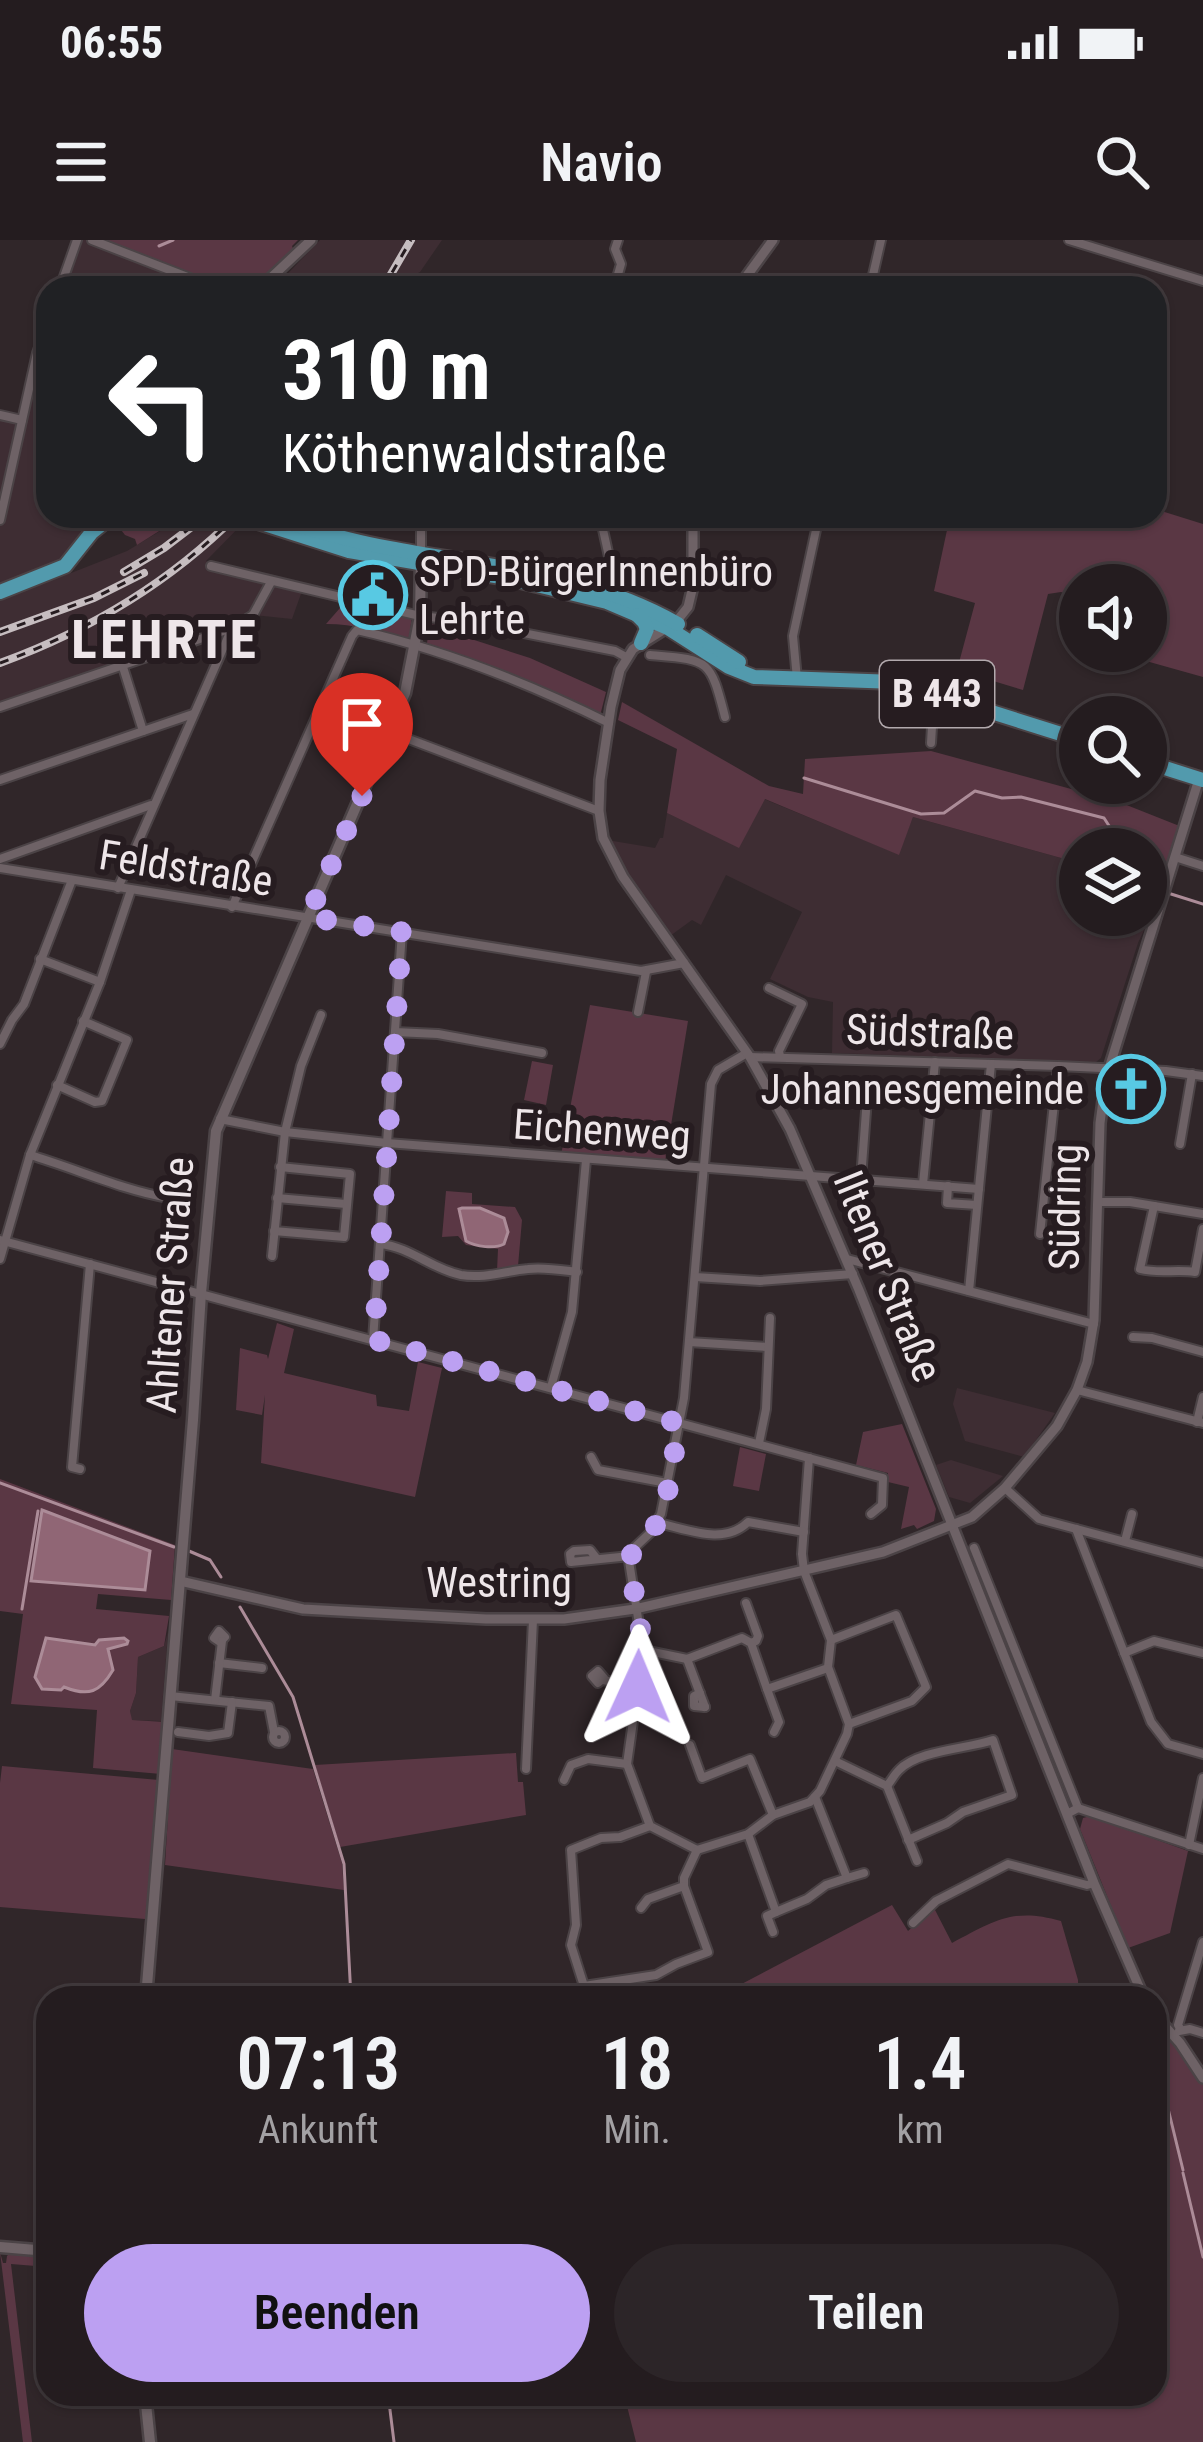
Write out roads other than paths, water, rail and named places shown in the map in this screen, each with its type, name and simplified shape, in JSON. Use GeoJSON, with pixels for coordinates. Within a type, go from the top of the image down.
{"type":"FeatureCollection","features":[{"type":"Feature","properties":{"kind":"main road"},"geometry":{"type":"LineString","coordinates":[[0,592],[65,566],[97,528]]}},
{"type":"Feature","properties":{"kind":"main road"},"geometry":{"type":"LineString","coordinates":[[81,542],[105,528]]}},
{"type":"Feature","properties":{"kind":"main road","name":"B 443"},"geometry":{"type":"LineString","coordinates":[[276,528],[334,547],[515,568],[592,586],[644,606],[729,676],[882,680],[1059,733]]}},
{"type":"Feature","properties":{"kind":"main road","name":"B 443"},"geometry":{"type":"LineString","coordinates":[[305,528],[544,585],[672,625]]}},
{"type":"Feature","properties":{"kind":"main road","name":"Ahltener Straße"},"geometry":{"type":"LineString","coordinates":[[147,1986],[215,1142],[220,1119],[405,693],[420,616],[421,559]]}},
{"type":"Feature","properties":{"kind":"main road"},"geometry":{"type":"LineString","coordinates":[[627,609],[646,625],[645,649]]}},
{"type":"Feature","properties":{"kind":"main road"},"geometry":{"type":"LineString","coordinates":[[1167,769],[1201,780]]}},
{"type":"Feature","properties":{"kind":"main road"},"geometry":{"type":"LineString","coordinates":[[0,2247],[36,2250]]}},
{"type":"Feature","properties":{"kind":"main road"},"geometry":{"type":"LineString","coordinates":[[146,2406],[150,2442]]}},
{"type":"Feature","properties":{"kind":"street"},"geometry":{"type":"LineString","coordinates":[[64,276],[77,240]]}},
{"type":"Feature","properties":{"kind":"street"},"geometry":{"type":"LineString","coordinates":[[92,240],[185,276]]}},
{"type":"Feature","properties":{"kind":"street"},"geometry":{"type":"LineString","coordinates":[[269,276],[311,240]]}},
{"type":"Feature","properties":{"kind":"street"},"geometry":{"type":"LineString","coordinates":[[618,240],[618,276]]}},
{"type":"Feature","properties":{"kind":"street"},"geometry":{"type":"LineString","coordinates":[[747,276],[773,240]]}},
{"type":"Feature","properties":{"kind":"street"},"geometry":{"type":"LineString","coordinates":[[872,276],[881,240]]}},
{"type":"Feature","properties":{"kind":"street"},"geometry":{"type":"LineString","coordinates":[[1069,240],[1203,281]]}},
{"type":"Feature","properties":{"kind":"street"},"geometry":{"type":"LineString","coordinates":[[0,520],[36,357]]}},
{"type":"Feature","properties":{"kind":"street"},"geometry":{"type":"LineString","coordinates":[[0,415],[22,419]]}},
{"type":"Feature","properties":{"kind":"street"},"geometry":{"type":"LineString","coordinates":[[421,528],[421,559]]}},
{"type":"Feature","properties":{"kind":"street"},"geometry":{"type":"LineString","coordinates":[[604,528],[614,575]]}},
{"type":"Feature","properties":{"kind":"street"},"geometry":{"type":"LineString","coordinates":[[212,566],[420,616],[615,651],[626,657],[645,649],[688,608],[693,528]]}},
{"type":"Feature","properties":{"kind":"street"},"geometry":{"type":"LineString","coordinates":[[793,680],[793,636],[816,528]]}},
{"type":"Feature","properties":{"kind":"street"},"geometry":{"type":"LineString","coordinates":[[0,707],[232,628],[253,615],[271,582]]}},
{"type":"Feature","properties":{"kind":"street"},"geometry":{"type":"LineString","coordinates":[[118,888],[232,628]]}},
{"type":"Feature","properties":{"kind":"street"},"geometry":{"type":"LineString","coordinates":[[232,907],[357,631],[416,643],[542,690],[609,723]]}},
{"type":"Feature","properties":{"kind":"street"},"geometry":{"type":"LineString","coordinates":[[645,649],[696,659],[729,676],[725,717]]}},
{"type":"Feature","properties":{"kind":"street","name":"Iltener Straße"},"geometry":{"type":"LineString","coordinates":[[626,657],[618,677],[600,780],[603,838],[623,877],[748,1055],[790,1129],[1072,1811]]}},
{"type":"Feature","properties":{"kind":"street"},"geometry":{"type":"LineString","coordinates":[[122,664],[143,731]]}},
{"type":"Feature","properties":{"kind":"street"},"geometry":{"type":"LineString","coordinates":[[931,743],[934,693]]}},
{"type":"Feature","properties":{"kind":"street"},"geometry":{"type":"LineString","coordinates":[[0,780],[194,714]]}},
{"type":"Feature","properties":{"kind":"street"},"geometry":{"type":"LineString","coordinates":[[390,732],[599,811]]}},
{"type":"Feature","properties":{"kind":"street","name":"Südring"},"geometry":{"type":"LineString","coordinates":[[953,1525],[984,1509],[1057,1426],[1087,1362],[1094,1324],[1100,1123],[1108,1068],[1201,780]]}},
{"type":"Feature","properties":{"kind":"street"},"geometry":{"type":"LineString","coordinates":[[0,863],[153,804]]}},
{"type":"Feature","properties":{"kind":"street"},"geometry":{"type":"LineString","coordinates":[[1174,857],[1203,866]]}},
{"type":"Feature","properties":{"kind":"street","name":"Feldstraße"},"geometry":{"type":"LineString","coordinates":[[0,863],[118,888],[646,972],[684,963]]}},
{"type":"Feature","properties":{"kind":"street"},"geometry":{"type":"LineString","coordinates":[[0,1044],[24,1004],[72,880]]}},
{"type":"Feature","properties":{"kind":"street"},"geometry":{"type":"LineString","coordinates":[[0,1259],[30,1155],[100,982],[130,890]]}},
{"type":"Feature","properties":{"kind":"street"},"geometry":{"type":"LineString","coordinates":[[374,1340],[402,932]]}},
{"type":"Feature","properties":{"kind":"street"},"geometry":{"type":"LineString","coordinates":[[40,959],[100,982]]}},
{"type":"Feature","properties":{"kind":"street"},"geometry":{"type":"LineString","coordinates":[[638,1012],[646,972]]}},
{"type":"Feature","properties":{"kind":"street"},"geometry":{"type":"LineString","coordinates":[[769,988],[802,1004],[780,1057]]}},
{"type":"Feature","properties":{"kind":"street"},"geometry":{"type":"LineString","coordinates":[[272,1256],[285,1132],[301,1066],[321,1015]]}},
{"type":"Feature","properties":{"kind":"street"},"geometry":{"type":"LineString","coordinates":[[57,1085],[102,1101],[127,1040],[83,1021]]}},
{"type":"Feature","properties":{"kind":"street"},"geometry":{"type":"LineString","coordinates":[[395,1031],[542,1053]]}},
{"type":"Feature","properties":{"kind":"street"},"geometry":{"type":"LineString","coordinates":[[748,1055],[718,1070],[711,1084],[684,1398],[658,1523],[630,1556],[644,1650],[627,1764],[650,1826],[698,1850],[748,1834],[772,1815],[815,1797],[849,1724],[828,1667],[831,1640],[804,1570],[809,1457]]}},
{"type":"Feature","properties":{"kind":"street","name":"Südstraße"},"geometry":{"type":"LineString","coordinates":[[748,1055],[1108,1068],[1203,1076]]}},
{"type":"Feature","properties":{"kind":"street"},"geometry":{"type":"LineString","coordinates":[[923,1184],[935,1062]]}},
{"type":"Feature","properties":{"kind":"street"},"geometry":{"type":"LineString","coordinates":[[969,1291],[992,1064]]}},
{"type":"Feature","properties":{"kind":"street"},"geometry":{"type":"LineString","coordinates":[[1040,1234],[1058,1066]]}},
{"type":"Feature","properties":{"kind":"street"},"geometry":{"type":"LineString","coordinates":[[1180,1144],[1192,1074]]}},
{"type":"Feature","properties":{"kind":"street"},"geometry":{"type":"LineString","coordinates":[[861,1179],[866,1111]]}},
{"type":"Feature","properties":{"kind":"street","name":"Eichenweg"},"geometry":{"type":"LineString","coordinates":[[220,1119],[285,1132],[387,1143],[979,1189]]}},
{"type":"Feature","properties":{"kind":"street"},"geometry":{"type":"LineString","coordinates":[[30,1155],[170,1198]]}},
{"type":"Feature","properties":{"kind":"street"},"geometry":{"type":"LineString","coordinates":[[551,1387],[572,1312],[586,1160]]}},
{"type":"Feature","properties":{"kind":"street"},"geometry":{"type":"LineString","coordinates":[[274,1231],[344,1237],[350,1174],[280,1167]]}},
{"type":"Feature","properties":{"kind":"street"},"geometry":{"type":"LineString","coordinates":[[948,1186],[947,1203],[977,1205]]}},
{"type":"Feature","properties":{"kind":"street"},"geometry":{"type":"LineString","coordinates":[[277,1198],[346,1204]]}},
{"type":"Feature","properties":{"kind":"street"},"geometry":{"type":"LineString","coordinates":[[1098,1202],[1203,1214]]}},
{"type":"Feature","properties":{"kind":"street"},"geometry":{"type":"LineString","coordinates":[[1154,1206],[1140,1269],[1195,1272],[1203,1229]]}},
{"type":"Feature","properties":{"kind":"street"},"geometry":{"type":"LineString","coordinates":[[2,1241],[884,1478],[882,1504],[871,1514]]}},
{"type":"Feature","properties":{"kind":"street"},"geometry":{"type":"LineString","coordinates":[[380,1244],[411,1251],[453,1274],[476,1277],[533,1268],[577,1272]]}},
{"type":"Feature","properties":{"kind":"street"},"geometry":{"type":"LineString","coordinates":[[847,1259],[1094,1324]]}},
{"type":"Feature","properties":{"kind":"street"},"geometry":{"type":"LineString","coordinates":[[80,1469],[72,1467],[90,1264]]}},
{"type":"Feature","properties":{"kind":"street"},"geometry":{"type":"LineString","coordinates":[[695,1277],[760,1281],[853,1274]]}},
{"type":"Feature","properties":{"kind":"street"},"geometry":{"type":"LineString","coordinates":[[759,1443],[766,1409],[770,1318]]}},
{"type":"Feature","properties":{"kind":"street"},"geometry":{"type":"LineString","coordinates":[[1133,1337],[1203,1352]]}},
{"type":"Feature","properties":{"kind":"street"},"geometry":{"type":"LineString","coordinates":[[689,1342],[767,1347]]}},
{"type":"Feature","properties":{"kind":"street"},"geometry":{"type":"LineString","coordinates":[[1077,1390],[1200,1422],[1203,1397]]}},
{"type":"Feature","properties":{"kind":"street"},"geometry":{"type":"LineString","coordinates":[[590,1457],[598,1470],[667,1483]]}},
{"type":"Feature","properties":{"kind":"street"},"geometry":{"type":"LineString","coordinates":[[1005,1489],[1039,1520],[1203,1563]]}},
{"type":"Feature","properties":{"kind":"street"},"geometry":{"type":"LineString","coordinates":[[1125,1541],[1132,1514]]}},
{"type":"Feature","properties":{"kind":"street"},"geometry":{"type":"LineString","coordinates":[[658,1523],[724,1536],[748,1522],[803,1532]]}},
{"type":"Feature","properties":{"kind":"street","name":"Westring"},"geometry":{"type":"LineString","coordinates":[[180,1581],[303,1609],[533,1620],[592,1616],[883,1552],[953,1525]]}},
{"type":"Feature","properties":{"kind":"street"},"geometry":{"type":"LineString","coordinates":[[1076,1528],[1159,1735],[1168,1744],[1203,1754]]}},
{"type":"Feature","properties":{"kind":"street","name":"Iltener Straße"},"geometry":{"type":"LineString","coordinates":[[974,1548],[1094,1883],[1139,1986]]}},
{"type":"Feature","properties":{"kind":"street"},"geometry":{"type":"LineString","coordinates":[[597,1559],[630,1556]]}},
{"type":"Feature","properties":{"kind":"street"},"geometry":{"type":"LineString","coordinates":[[746,1603],[758,1636],[751,1643]]}},
{"type":"Feature","properties":{"kind":"street"},"geometry":{"type":"LineString","coordinates":[[831,1640],[896,1615],[926,1687],[912,1701],[849,1724]]}},
{"type":"Feature","properties":{"kind":"street"},"geometry":{"type":"LineString","coordinates":[[526,1769],[533,1620]]}},
{"type":"Feature","properties":{"kind":"street"},"geometry":{"type":"LineString","coordinates":[[644,1650],[687,1659],[742,1638],[751,1643],[779,1722],[774,1732]]}},
{"type":"Feature","properties":{"kind":"street"},"geometry":{"type":"LineString","coordinates":[[215,1700],[222,1641]]}},
{"type":"Feature","properties":{"kind":"street"},"geometry":{"type":"LineString","coordinates":[[1124,1653],[1154,1641],[1203,1653]]}},
{"type":"Feature","properties":{"kind":"street"},"geometry":{"type":"LineString","coordinates":[[687,1659],[700,1693]]}},
{"type":"Feature","properties":{"kind":"street"},"geometry":{"type":"LineString","coordinates":[[219,1664],[262,1668]]}},
{"type":"Feature","properties":{"kind":"street"},"geometry":{"type":"LineString","coordinates":[[767,1689],[828,1667]]}},
{"type":"Feature","properties":{"kind":"street"},"geometry":{"type":"LineString","coordinates":[[603,1680],[638,1687]]}},
{"type":"Feature","properties":{"kind":"street"},"geometry":{"type":"LineString","coordinates":[[170,1696],[269,1706],[274,1732]]}},
{"type":"Feature","properties":{"kind":"street"},"geometry":{"type":"LineString","coordinates":[[178,1732],[228,1733],[232,1702]]}},
{"type":"Feature","properties":{"kind":"street"},"geometry":{"type":"LineString","coordinates":[[887,1786],[908,1764],[944,1750],[993,1740],[1012,1795],[963,1812],[908,1840]]}},
{"type":"Feature","properties":{"kind":"street"},"geometry":{"type":"LineString","coordinates":[[690,1745],[702,1778],[750,1759],[772,1815]]}},
{"type":"Feature","properties":{"kind":"street"},"geometry":{"type":"LineString","coordinates":[[564,1780],[571,1766],[588,1759],[627,1764]]}},
{"type":"Feature","properties":{"kind":"street"},"geometry":{"type":"LineString","coordinates":[[835,1761],[887,1786],[917,1861]]}},
{"type":"Feature","properties":{"kind":"street"},"geometry":{"type":"LineString","coordinates":[[1190,1844],[1203,1778]]}},
{"type":"Feature","properties":{"kind":"street"},"geometry":{"type":"LineString","coordinates":[[815,1797],[847,1878]]}},
{"type":"Feature","properties":{"kind":"street"},"geometry":{"type":"LineString","coordinates":[[1072,1811],[1203,1849]]}},
{"type":"Feature","properties":{"kind":"street"},"geometry":{"type":"LineString","coordinates":[[585,1986],[571,1945],[577,1925],[571,1850],[650,1826]]}},
{"type":"Feature","properties":{"kind":"street"},"geometry":{"type":"LineString","coordinates":[[748,1834],[776,1912]]}},
{"type":"Feature","properties":{"kind":"street"},"geometry":{"type":"LineString","coordinates":[[592,1986],[656,1975],[708,1952],[684,1886],[698,1850]]}},
{"type":"Feature","properties":{"kind":"street"},"geometry":{"type":"LineString","coordinates":[[913,1923],[936,1901],[1008,1864],[1094,1883]]}},
{"type":"Feature","properties":{"kind":"street"},"geometry":{"type":"LineString","coordinates":[[772,1932],[767,1916],[808,1899],[826,1885],[864,1873]]}},
{"type":"Feature","properties":{"kind":"street"},"geometry":{"type":"LineString","coordinates":[[641,1908],[648,1899],[684,1886]]}},
{"type":"Feature","properties":{"kind":"street"},"geometry":{"type":"LineString","coordinates":[[1176,2032],[1203,1942]]}},
{"type":"Feature","properties":{"kind":"street"},"geometry":{"type":"LineString","coordinates":[[1167,2025],[1203,2078]]}},
{"type":"Feature","properties":{"kind":"street"},"geometry":{"type":"LineString","coordinates":[[1176,2032],[1203,2033]]}},
{"type":"Feature","properties":{"kind":"waterway"},"geometry":{"type":"LineString","coordinates":[[159,246],[173,240]]}},
{"type":"Feature","properties":{"kind":"waterway"},"geometry":{"type":"LineString","coordinates":[[804,778],[921,814],[944,813],[975,791],[1104,818],[1110,828]]}},
{"type":"Feature","properties":{"kind":"waterway"},"geometry":{"type":"LineString","coordinates":[[1171,894],[1203,904]]}},
{"type":"Feature","properties":{"kind":"waterway"},"geometry":{"type":"LineString","coordinates":[[0,1483],[174,1547]]}},
{"type":"Feature","properties":{"kind":"waterway"},"geometry":{"type":"LineString","coordinates":[[22,1609],[38,1511]]}},
{"type":"Feature","properties":{"kind":"waterway"},"geometry":{"type":"LineString","coordinates":[[189,1551],[210,1560],[221,1577]]}},
{"type":"Feature","properties":{"kind":"waterway"},"geometry":{"type":"LineString","coordinates":[[240,1607],[293,1697],[344,1864],[350,1986]]}},
{"type":"Feature","properties":{"kind":"waterway"},"geometry":{"type":"LineString","coordinates":[[1167,2104],[1183,2170]]}},
{"type":"Feature","properties":{"kind":"waterway"},"geometry":{"type":"LineString","coordinates":[[1183,2173],[1203,2257]]}},
{"type":"Feature","properties":{"kind":"waterway"},"geometry":{"type":"LineString","coordinates":[[390,2406],[394,2442]]}},
{"type":"Feature","properties":{"kind":"railway"},"geometry":{"type":"LineString","coordinates":[[390,276],[411,240]]}},
{"type":"Feature","properties":{"kind":"railway"},"geometry":{"type":"LineString","coordinates":[[124,572],[190,528]]}},
{"type":"Feature","properties":{"kind":"railway"},"geometry":{"type":"LineString","coordinates":[[0,663],[126,603],[223,528]]}},
{"type":"Feature","properties":{"kind":"railway"},"geometry":{"type":"LineString","coordinates":[[0,632],[94,598],[144,573]]}},
{"type":"Feature","properties":{"kind":"place","name":"SPD-BürgerInnenbüro Lehrte"},"geometry":{"type":"Point","coordinates":[373,595]}},
{"type":"Feature","properties":{"kind":"place","name":"Johannesgemeinde"},"geometry":{"type":"Point","coordinates":[1131,1089]}},
{"type":"Feature","properties":{"kind":"district","name":"LEHRTE"},"geometry":{"type":"Point","coordinates":[165,639]}}]}
